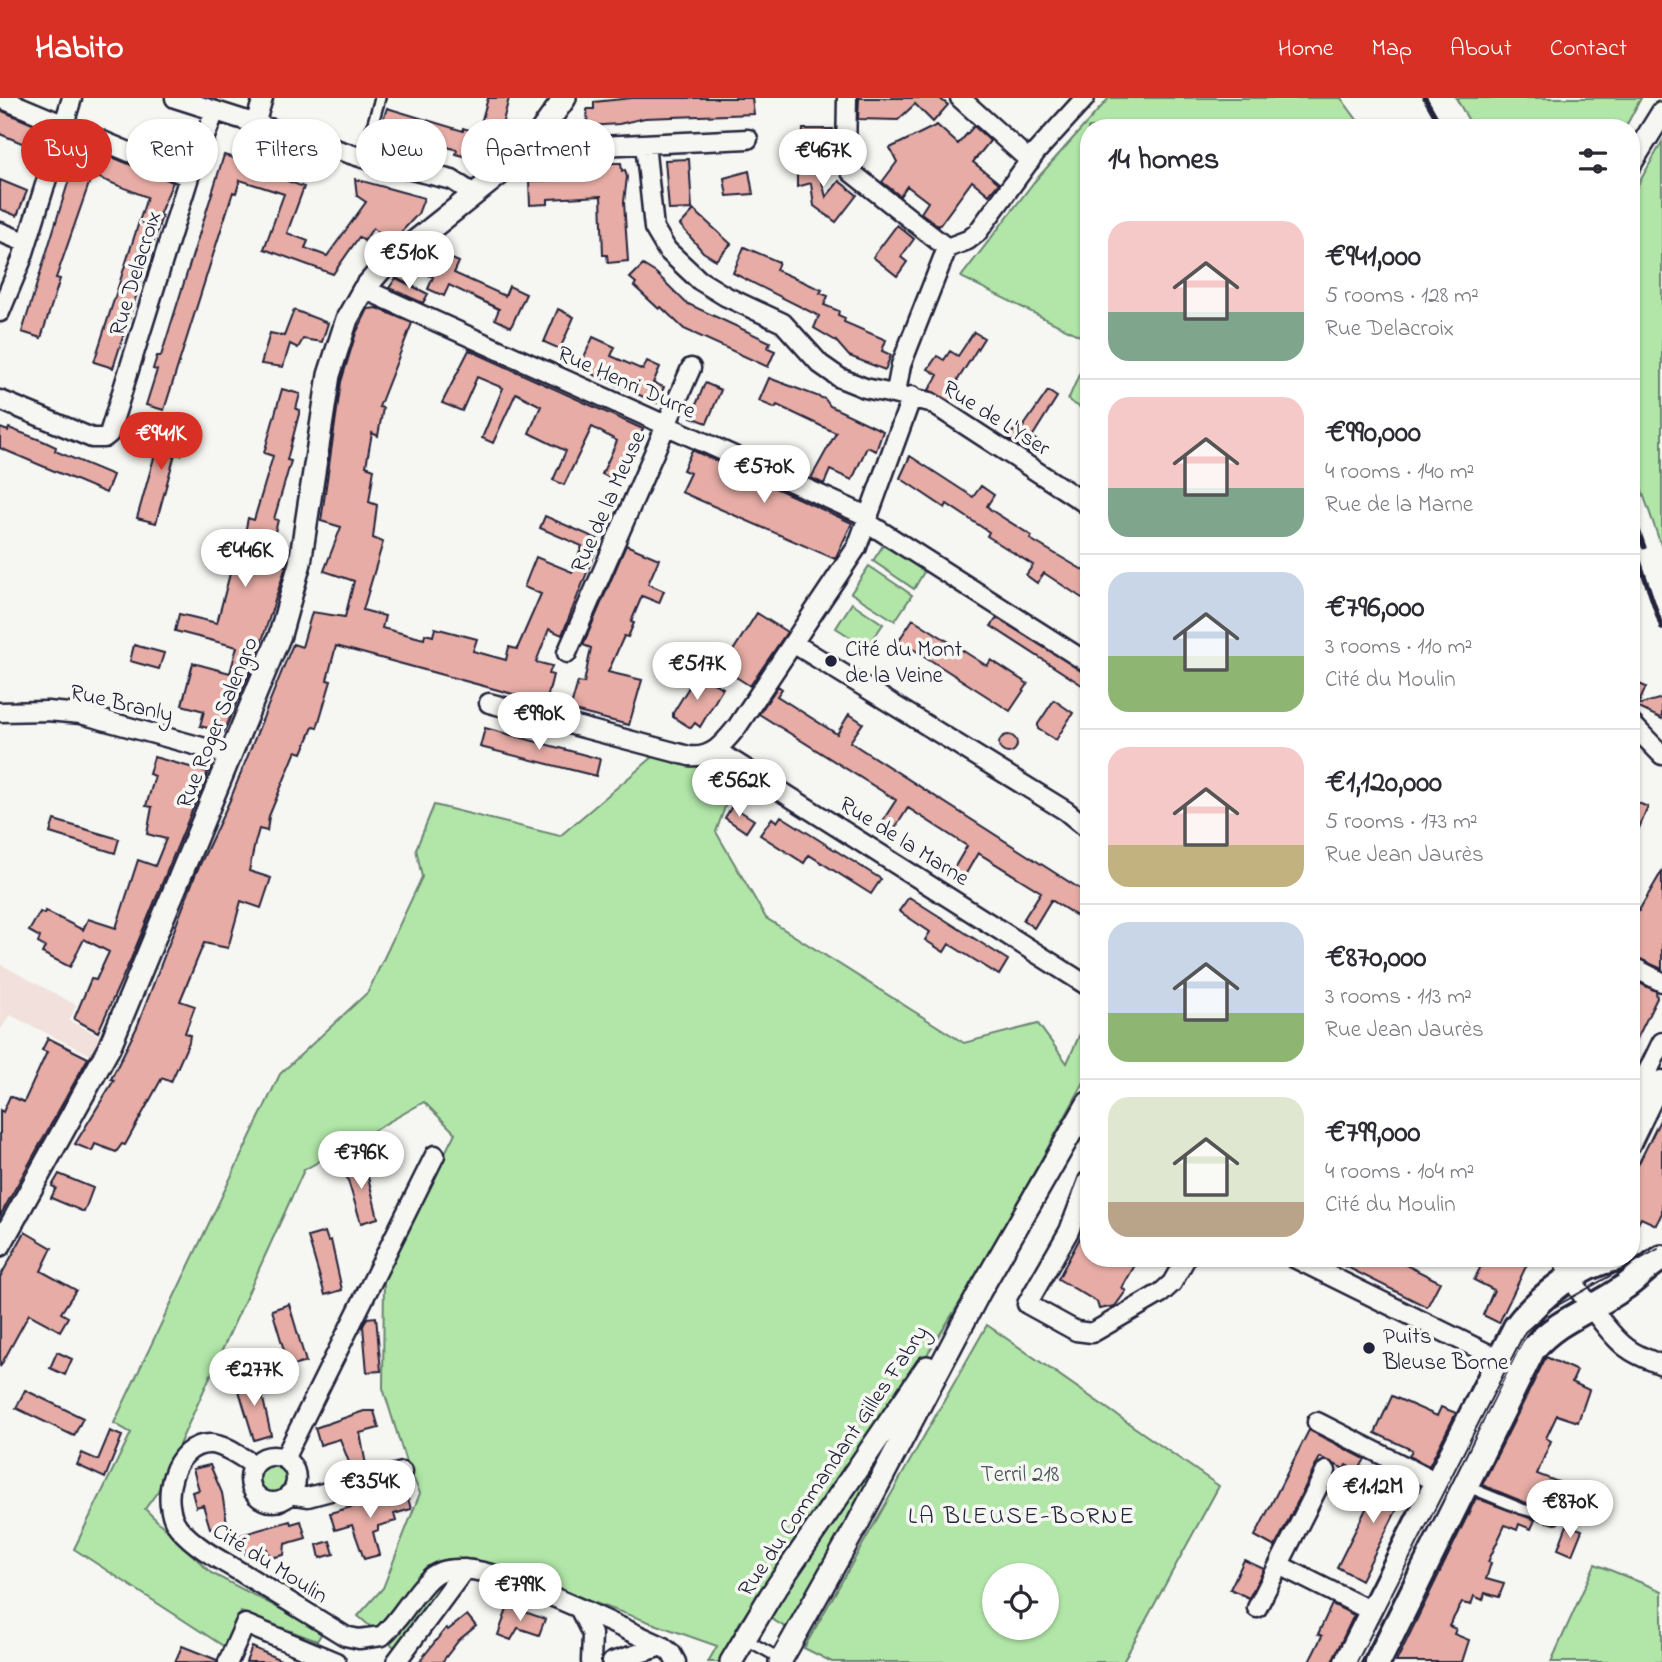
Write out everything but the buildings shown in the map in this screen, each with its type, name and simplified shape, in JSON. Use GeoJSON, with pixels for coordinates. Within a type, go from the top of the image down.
{"type":"FeatureCollection","features":[{"type":"Feature","properties":{"kind":"main road"},"geometry":{"type":"LineString","coordinates":[[1378,1662],[1533,1349],[1556,1326],[1625,1287],[1653,1255]]}},
{"type":"Feature","properties":{"kind":"main road"},"geometry":{"type":"LineString","coordinates":[[1347,1662],[1499,1359],[1525,1316],[1566,1268]]}},
{"type":"Feature","properties":{"kind":"street"},"geometry":{"type":"LineString","coordinates":[[0,98],[49,119]]}},
{"type":"Feature","properties":{"kind":"street"},"geometry":{"type":"LineString","coordinates":[[65,119],[72,98]]}},
{"type":"Feature","properties":{"kind":"street"},"geometry":{"type":"LineString","coordinates":[[174,98],[240,119]]}},
{"type":"Feature","properties":{"kind":"street"},"geometry":{"type":"LineString","coordinates":[[257,119],[263,98]]}},
{"type":"Feature","properties":{"kind":"street","name":"Rue Roger Salengro"},"geometry":{"type":"LineString","coordinates":[[550,119],[565,98]]}},
{"type":"Feature","properties":{"kind":"street"},"geometry":{"type":"LineString","coordinates":[[848,98],[846,150],[849,167],[947,248]]}},
{"type":"Feature","properties":{"kind":"street"},"geometry":{"type":"LineString","coordinates":[[960,98],[1030,161]]}},
{"type":"Feature","properties":{"kind":"street"},"geometry":{"type":"LineString","coordinates":[[489,703],[689,757],[706,756],[716,750],[737,727],[853,554],[868,520],[904,394],[901,365],[947,248],[968,240],[977,233],[1030,161],[1085,98]]}},
{"type":"Feature","properties":{"kind":"street","name":"Rue Delacroix"},"geometry":{"type":"LineString","coordinates":[[212,119],[215,111]]}},
{"type":"Feature","properties":{"kind":"street"},"geometry":{"type":"LineString","coordinates":[[1640,148],[1662,113]]}},
{"type":"Feature","properties":{"kind":"street"},"geometry":{"type":"LineString","coordinates":[[615,145],[748,139]]}},
{"type":"Feature","properties":{"kind":"street","name":"Rue de L'Yser"},"geometry":{"type":"LineString","coordinates":[[645,144],[651,221],[660,241],[673,256],[716,292],[783,323],[820,364],[840,378],[866,388],[904,394],[936,405],[1080,500]]}},
{"type":"Feature","properties":{"kind":"street"},"geometry":{"type":"LineString","coordinates":[[447,179],[474,194]]}},
{"type":"Feature","properties":{"kind":"street"},"geometry":{"type":"LineString","coordinates":[[0,313],[27,243],[46,182]]}},
{"type":"Feature","properties":{"kind":"street","name":"Rue Delacroix"},"geometry":{"type":"LineString","coordinates":[[0,400],[92,438],[104,438],[111,430],[187,182]]}},
{"type":"Feature","properties":{"kind":"street","name":"Rue Roger Salengro"},"geometry":{"type":"LineString","coordinates":[[0,1245],[109,1048],[291,604],[329,375],[347,319],[364,289],[390,259],[490,182]]}},
{"type":"Feature","properties":{"kind":"street"},"geometry":{"type":"LineString","coordinates":[[0,232],[27,243]]}},
{"type":"Feature","properties":{"kind":"street","name":"Rue Henri Durre"},"geometry":{"type":"LineString","coordinates":[[364,289],[868,520],[1080,658]]}},
{"type":"Feature","properties":{"kind":"street","name":"Rue de la Meuse"},"geometry":{"type":"LineString","coordinates":[[567,653],[691,368]]}},
{"type":"Feature","properties":{"kind":"street"},"geometry":{"type":"LineString","coordinates":[[793,643],[1066,811],[1080,822]]}},
{"type":"Feature","properties":{"kind":"street","name":"Rue Branly"},"geometry":{"type":"LineString","coordinates":[[0,712],[47,711],[80,714],[231,755]]}},
{"type":"Feature","properties":{"kind":"street"},"geometry":{"type":"LineString","coordinates":[[1640,732],[1662,755]]}},
{"type":"Feature","properties":{"kind":"street","name":"Rue de la Marne"},"geometry":{"type":"LineString","coordinates":[[716,750],[1080,981]]}},
{"type":"Feature","properties":{"kind":"street"},"geometry":{"type":"LineString","coordinates":[[1640,971],[1662,982]]}},
{"type":"Feature","properties":{"kind":"street"},"geometry":{"type":"LineString","coordinates":[[1640,1087],[1662,1042]]}},
{"type":"Feature","properties":{"kind":"street"},"geometry":{"type":"LineString","coordinates":[[1640,1125],[1662,1080]]}},
{"type":"Feature","properties":{"kind":"street","name":"Rue du Commandant Gilles Fabry"},"geometry":{"type":"LineString","coordinates":[[783,1661],[866,1510],[980,1291],[1080,1117]]}},
{"type":"Feature","properties":{"kind":"street"},"geometry":{"type":"LineString","coordinates":[[284,1459],[435,1155]]}},
{"type":"Feature","properties":{"kind":"street"},"geometry":{"type":"LineString","coordinates":[[1080,1202],[1069,1231],[1027,1304],[1076,1331],[1092,1333],[1161,1293],[1172,1283],[1181,1267]]}},
{"type":"Feature","properties":{"kind":"street"},"geometry":{"type":"LineString","coordinates":[[1312,1267],[1499,1359]]}},
{"type":"Feature","properties":{"kind":"street"},"geometry":{"type":"LineString","coordinates":[[1566,1268],[1626,1348],[1662,1365]]}},
{"type":"Feature","properties":{"kind":"street","name":"Rue du Commandant Gilles Fabry"},"geometry":{"type":"LineString","coordinates":[[731,1662],[743,1639],[819,1523],[980,1291]]}},
{"type":"Feature","properties":{"kind":"street"},"geometry":{"type":"LineString","coordinates":[[1317,1422],[1438,1483]]}},
{"type":"Feature","properties":{"kind":"street","name":"Cité du Moulin"},"geometry":{"type":"LineString","coordinates":[[254,1465],[219,1446],[202,1445],[189,1452],[174,1475],[170,1490],[174,1522],[200,1548],[345,1636],[359,1639],[382,1636],[432,1576],[444,1571],[465,1569],[491,1574],[579,1608],[662,1646],[671,1653],[676,1662]]}},
{"type":"Feature","properties":{"kind":"street"},"geometry":{"type":"LineString","coordinates":[[289,1494],[295,1477],[284,1459],[268,1456],[254,1465],[250,1482],[259,1497],[276,1501],[289,1494],[308,1497],[402,1472]]}},
{"type":"Feature","properties":{"kind":"street"},"geometry":{"type":"LineString","coordinates":[[1256,1608],[1326,1471]]}},
{"type":"Feature","properties":{"kind":"street"},"geometry":{"type":"LineString","coordinates":[[1279,1565],[1373,1612]]}},
{"type":"Feature","properties":{"kind":"street"},"geometry":{"type":"LineString","coordinates":[[396,1662],[465,1569]]}},
{"type":"Feature","properties":{"kind":"street"},"geometry":{"type":"LineString","coordinates":[[579,1608],[592,1634],[591,1662]]}},
{"type":"Feature","properties":{"kind":"street"},"geometry":{"type":"LineString","coordinates":[[228,1662],[245,1624],[336,1662]]}},
{"type":"Feature","properties":{"kind":"street"},"geometry":{"type":"LineString","coordinates":[[612,1662],[662,1646]]}},
{"type":"Feature","properties":{"kind":"lane"},"geometry":{"type":"LineString","coordinates":[[374,119],[380,98]]}},
{"type":"Feature","properties":{"kind":"lane"},"geometry":{"type":"LineString","coordinates":[[1464,1485],[1522,1510],[1555,1518]]}},
{"type":"Feature","properties":{"kind":"lane"},"geometry":{"type":"LineString","coordinates":[[743,1639],[783,1661]]}},
{"type":"Feature","properties":{"kind":"shaded area"},"geometry":{"type":"Polygon","coordinates":[[[0,964],[76,1005],[69,1021],[104,1038],[95,1057],[10,1015],[0,1030],[0,964]]]}},
{"type":"Feature","properties":{"kind":"green space"},"geometry":{"type":"Polygon","coordinates":[[[1109,98],[1341,98],[1356,119],[1090,119],[1109,98]]]}},
{"type":"Feature","properties":{"kind":"green space"},"geometry":{"type":"Polygon","coordinates":[[[1456,98],[1641,98],[1630,119],[1468,119],[1456,98]]]}},
{"type":"Feature","properties":{"kind":"green space"},"geometry":{"type":"Polygon","coordinates":[[[1080,130],[1080,336],[961,277],[1034,182],[1080,130]]]}},
{"type":"Feature","properties":{"kind":"green space"},"geometry":{"type":"Polygon","coordinates":[[[1662,142],[1662,548],[1640,485],[1640,181],[1662,142]]]}},
{"type":"Feature","properties":{"kind":"green space"},"geometry":{"type":"Polygon","coordinates":[[[1080,372],[1080,407],[1068,400],[1080,372]]]}},
{"type":"Feature","properties":{"kind":"green space"},"geometry":{"type":"Polygon","coordinates":[[[884,544],[925,570],[914,589],[873,561],[884,544]]]}},
{"type":"Feature","properties":{"kind":"green space"},"geometry":{"type":"Polygon","coordinates":[[[869,566],[912,595],[895,621],[851,593],[869,566]]]}},
{"type":"Feature","properties":{"kind":"green space"},"geometry":{"type":"Polygon","coordinates":[[[852,603],[883,624],[867,648],[836,628],[852,603]]]}},
{"type":"Feature","properties":{"kind":"green space"},"geometry":{"type":"Polygon","coordinates":[[[654,756],[736,776],[716,832],[766,918],[964,1043],[1038,1024],[1067,1063],[1080,1034],[1080,1089],[982,1267],[898,1401],[740,1622],[719,1662],[708,1662],[717,1646],[471,1559],[399,1651],[358,1616],[383,1588],[420,1493],[406,1462],[383,1388],[384,1274],[455,1133],[424,1102],[304,1170],[158,1491],[145,1509],[211,1573],[323,1631],[317,1641],[241,1612],[228,1649],[74,1549],[131,1433],[114,1423],[280,1074],[368,992],[422,877],[416,849],[434,805],[560,836],[654,756]]]}},
{"type":"Feature","properties":{"kind":"green space","name":"Terril 218"},"geometry":{"type":"Polygon","coordinates":[[[987,1325],[1219,1486],[1123,1662],[832,1662],[804,1648],[987,1325]]]}},
{"type":"Feature","properties":{"kind":"green space"},"geometry":{"type":"Polygon","coordinates":[[[890,1437],[898,1441],[790,1630],[765,1615],[890,1437]]]}},
{"type":"Feature","properties":{"kind":"green space"},"geometry":{"type":"Polygon","coordinates":[[[272,1465],[282,1469],[286,1479],[282,1489],[272,1493],[262,1489],[258,1479],[262,1469],[272,1465]]]}},
{"type":"Feature","properties":{"kind":"green space"},"geometry":{"type":"Polygon","coordinates":[[[1595,1564],[1662,1591],[1662,1662],[1551,1662],[1595,1564]]]}},
{"type":"Feature","properties":{"kind":"tram line"},"geometry":{"type":"LineString","coordinates":[[1640,1259],[1658,1249]]}},
{"type":"Feature","properties":{"kind":"tram line"},"geometry":{"type":"LineString","coordinates":[[1357,1662],[1525,1332],[1551,1309],[1626,1267]]}},
{"type":"Feature","properties":{"kind":"railway"},"geometry":{"type":"LineString","coordinates":[[1425,98],[1437,119]]}},
{"type":"Feature","properties":{"kind":"railway"},"geometry":{"type":"LineString","coordinates":[[1640,536],[1644,547]]}},
{"type":"Feature","properties":{"kind":"railway"},"geometry":{"type":"LineString","coordinates":[[1640,563],[1662,628]]}},
{"type":"Feature","properties":{"kind":"place","name":"Cité du Mont de la Veine"},"geometry":{"type":"Point","coordinates":[831,661]}},
{"type":"Feature","properties":{"kind":"place","name":"Puits Bleuse Borne"},"geometry":{"type":"Point","coordinates":[1369,1348]}},
{"type":"Feature","properties":{"kind":"district","name":"LA BLEUSE-BORNE"},"geometry":{"type":"Point","coordinates":[1022,1515]}}]}
